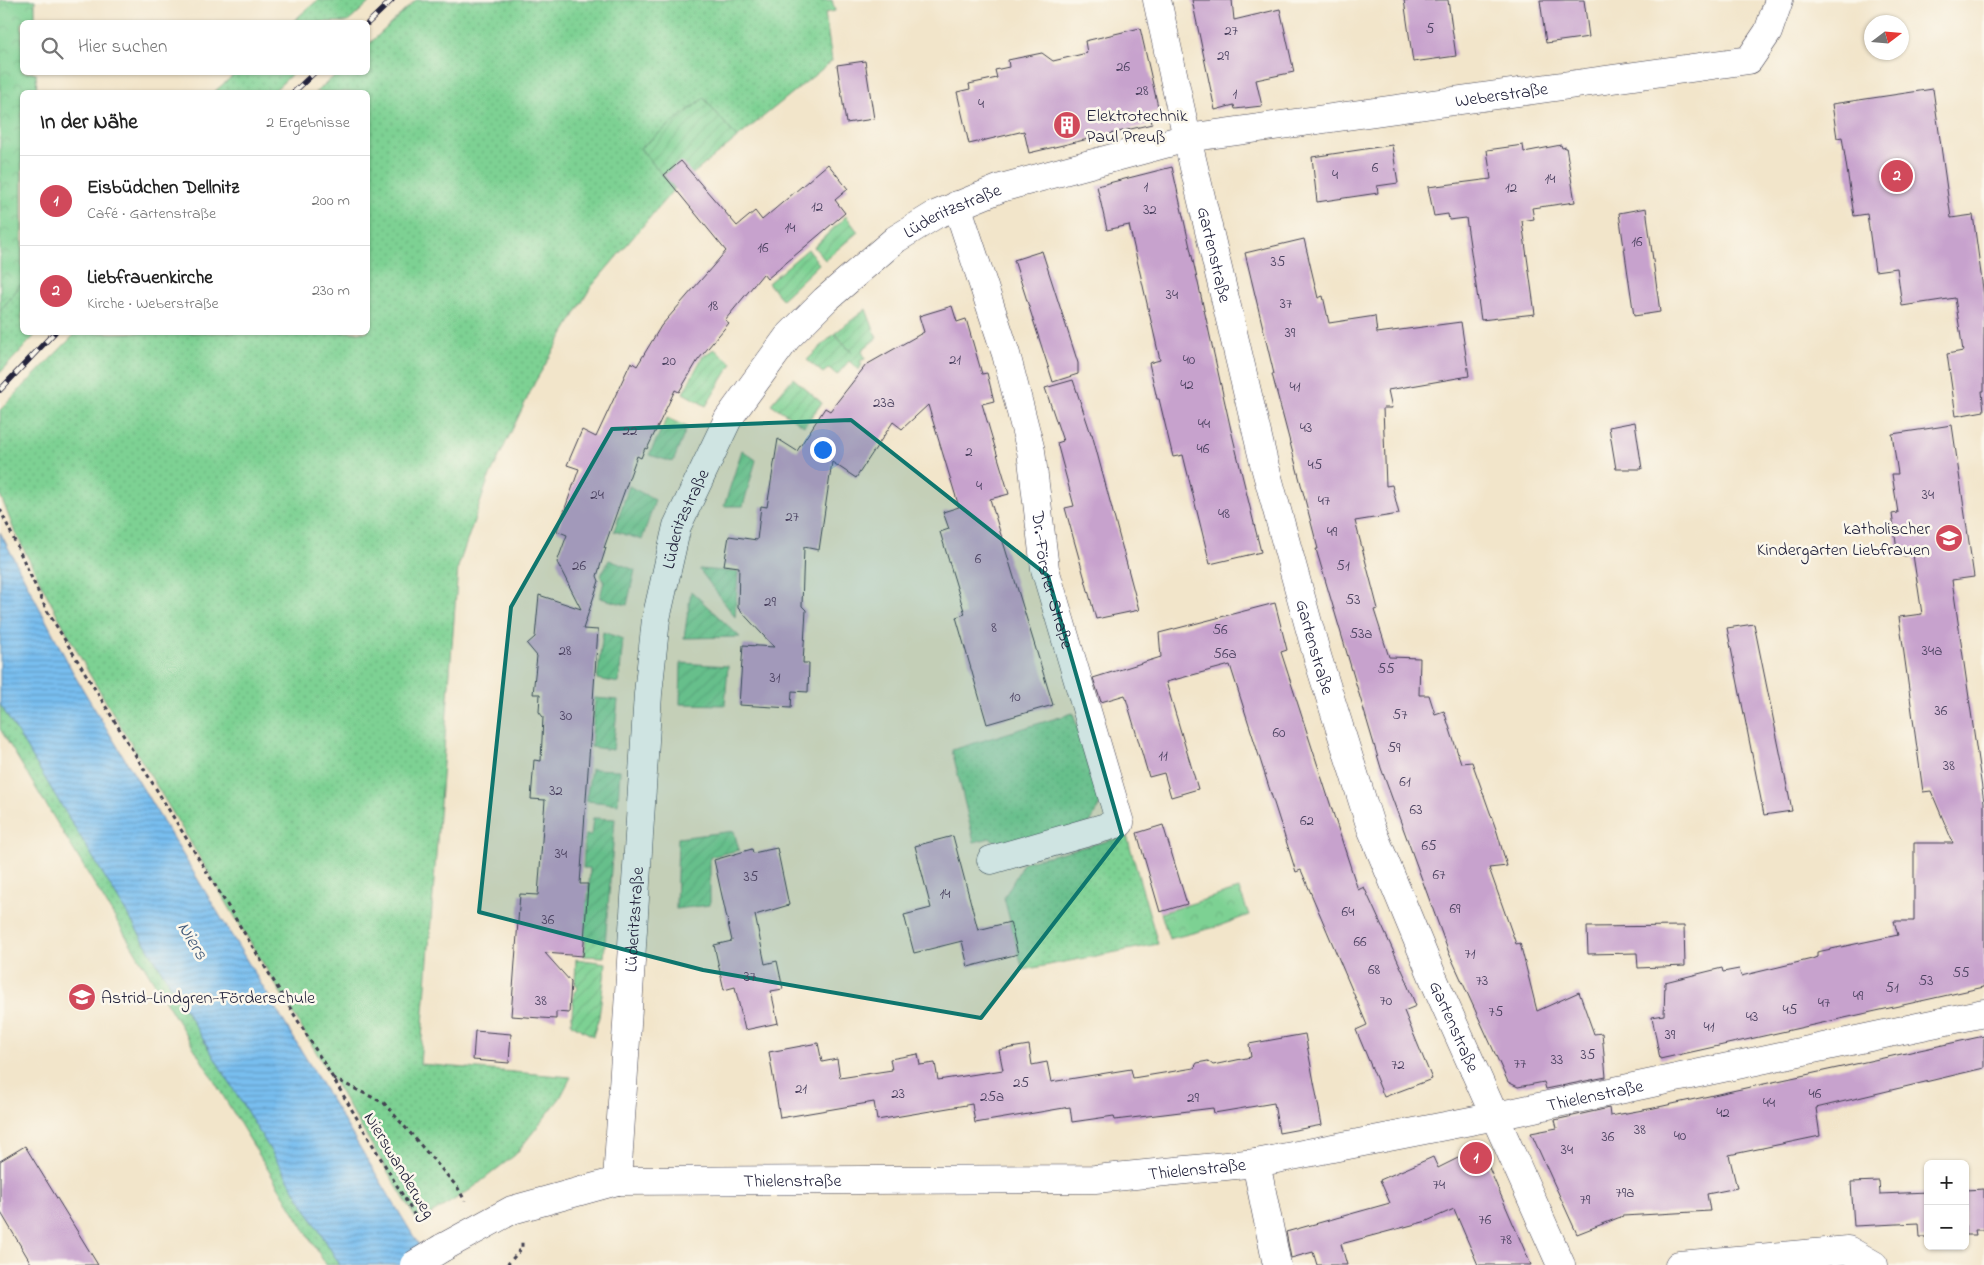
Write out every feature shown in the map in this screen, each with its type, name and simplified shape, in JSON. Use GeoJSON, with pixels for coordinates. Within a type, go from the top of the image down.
{"type":"FeatureCollection","features":[{"type":"Feature","properties":{"kind":"street","name":"Gartenstraße"},"geometry":{"type":"LineString","coordinates":[[1156,0],[1264,463],[1324,678],[1371,828],[1434,980],[1561,1265]]}},
{"type":"Feature","properties":{"kind":"street","name":"Weberstraße"},"geometry":{"type":"LineString","coordinates":[[1187,138],[1749,60],[1768,32],[1779,0]]}},
{"type":"Feature","properties":{"kind":"street","name":"Lüderitzstraße"},"geometry":{"type":"LineString","coordinates":[[617,1181],[648,694],[656,619],[677,526],[728,419],[787,338],[825,300],[896,239],[934,215],[1001,188],[1187,138]]}},
{"type":"Feature","properties":{"kind":"street","name":"Dr.-Förster-Straße"},"geometry":{"type":"LineString","coordinates":[[957,205],[1008,362],[1031,451],[1045,569],[1120,823],[991,860]]}},
{"type":"Feature","properties":{"kind":"street","name":"Thielenstraße"},"geometry":{"type":"LineString","coordinates":[[414,1265],[512,1210],[617,1181],[1095,1179],[1256,1162],[1496,1116],[1984,1013]]}},
{"type":"Feature","properties":{"kind":"street"},"geometry":{"type":"LineString","coordinates":[[1256,1162],[1277,1265]]}},
{"type":"Feature","properties":{"kind":"street"},"geometry":{"type":"LineString","coordinates":[[1679,1265],[1848,1250],[1874,1265]]}},
{"type":"Feature","properties":{"kind":"path","name":"Nierswanderweg"},"geometry":{"type":"LineString","coordinates":[[0,509],[46,609],[422,1229]]}},
{"type":"Feature","properties":{"kind":"path"},"geometry":{"type":"LineString","coordinates":[[332,1078],[384,1103],[458,1188],[479,1227]]}},
{"type":"Feature","properties":{"kind":"highlighted area"},"geometry":{"type":"Polygon","coordinates":[[[851,420],[1048,576],[1122,835],[981,1018],[703,970],[479,912],[511,607],[612,429],[851,420]]]}},
{"type":"Feature","properties":{"kind":"green space"},"geometry":{"type":"Polygon","coordinates":[[[0,0],[35,0],[35,20],[20,20],[20,75],[36,75],[37,90],[20,90],[20,286],[0,311],[0,0]]]}},
{"type":"Feature","properties":{"kind":"green space"},"geometry":{"type":"Polygon","coordinates":[[[318,0],[372,0],[350,20],[294,20],[318,0]]]}},
{"type":"Feature","properties":{"kind":"green space"},"geometry":{"type":"Polygon","coordinates":[[[416,0],[832,0],[835,11],[825,13],[832,61],[737,138],[704,98],[640,148],[674,189],[591,287],[535,382],[488,480],[458,567],[420,1064],[571,1077],[560,1098],[515,1155],[470,1190],[418,1222],[90,675],[14,530],[0,494],[0,410],[74,335],[370,335],[370,90],[318,90],[336,75],[370,75],[370,43],[416,0]]]}},
{"type":"Feature","properties":{"kind":"green space"},"geometry":{"type":"Polygon","coordinates":[[[234,75],[291,75],[275,90],[216,90],[234,75]]]}},
{"type":"Feature","properties":{"kind":"green space"},"geometry":{"type":"Polygon","coordinates":[[[704,98],[737,138],[674,189],[640,148],[704,98]]]}},
{"type":"Feature","properties":{"kind":"green space"},"geometry":{"type":"Polygon","coordinates":[[[846,216],[858,232],[825,260],[814,247],[846,216]]]}},
{"type":"Feature","properties":{"kind":"green space"},"geometry":{"type":"Polygon","coordinates":[[[808,249],[819,264],[782,299],[768,283],[808,249]]]}},
{"type":"Feature","properties":{"kind":"green space"},"geometry":{"type":"Polygon","coordinates":[[[20,286],[20,335],[35,335],[0,373],[0,311],[20,286]]]}},
{"type":"Feature","properties":{"kind":"green space"},"geometry":{"type":"Polygon","coordinates":[[[866,309],[877,338],[862,350],[865,359],[860,361],[862,364],[859,370],[849,361],[837,375],[829,368],[823,373],[807,360],[834,334],[852,353],[835,333],[866,309]]]}},
{"type":"Feature","properties":{"kind":"green space"},"geometry":{"type":"Polygon","coordinates":[[[714,349],[732,363],[706,406],[683,393],[703,356],[714,349]]]}},
{"type":"Feature","properties":{"kind":"green space"},"geometry":{"type":"Polygon","coordinates":[[[793,378],[822,403],[804,426],[771,404],[793,378]]]}},
{"type":"Feature","properties":{"kind":"green space"},"geometry":{"type":"Polygon","coordinates":[[[667,418],[687,427],[673,462],[649,455],[667,418]]]}},
{"type":"Feature","properties":{"kind":"green space"},"geometry":{"type":"Polygon","coordinates":[[[742,450],[756,460],[743,506],[724,506],[742,450]]]}},
{"type":"Feature","properties":{"kind":"green space"},"geometry":{"type":"Polygon","coordinates":[[[629,486],[655,500],[642,540],[614,531],[629,486]]]}},
{"type":"Feature","properties":{"kind":"green space"},"geometry":{"type":"Polygon","coordinates":[[[609,560],[635,570],[627,605],[600,598],[604,581],[601,575],[609,560]]]}},
{"type":"Feature","properties":{"kind":"green space"},"geometry":{"type":"Polygon","coordinates":[[[699,569],[738,572],[735,617],[699,569]]]}},
{"type":"Feature","properties":{"kind":"green space"},"geometry":{"type":"Polygon","coordinates":[[[691,591],[740,637],[684,638],[691,591]]]}},
{"type":"Feature","properties":{"kind":"green space"},"geometry":{"type":"Polygon","coordinates":[[[603,632],[623,639],[619,683],[597,679],[603,632]]]}},
{"type":"Feature","properties":{"kind":"green space"},"geometry":{"type":"Polygon","coordinates":[[[681,663],[728,666],[725,705],[680,704],[681,663]]]}},
{"type":"Feature","properties":{"kind":"green space"},"geometry":{"type":"Polygon","coordinates":[[[595,698],[618,700],[613,750],[591,747],[595,698]]]}},
{"type":"Feature","properties":{"kind":"green space"},"geometry":{"type":"Polygon","coordinates":[[[0,704],[340,1265],[326,1265],[0,729],[0,704]]]}},
{"type":"Feature","properties":{"kind":"green space"},"geometry":{"type":"Polygon","coordinates":[[[1073,713],[1100,804],[1090,823],[1002,846],[990,838],[974,842],[952,750],[1073,713]]]}},
{"type":"Feature","properties":{"kind":"green space"},"geometry":{"type":"Polygon","coordinates":[[[591,769],[620,770],[618,804],[586,801],[591,769]]]}},
{"type":"Feature","properties":{"kind":"green space"},"geometry":{"type":"Polygon","coordinates":[[[593,818],[615,819],[604,957],[584,956],[585,940],[576,939],[579,901],[588,901],[590,868],[583,868],[585,835],[591,835],[593,818]]]}},
{"type":"Feature","properties":{"kind":"green space"},"geometry":{"type":"Polygon","coordinates":[[[734,831],[739,850],[710,857],[710,905],[676,909],[678,838],[734,831]]]}},
{"type":"Feature","properties":{"kind":"green space"},"geometry":{"type":"Polygon","coordinates":[[[1127,836],[1158,944],[1023,970],[1004,898],[1024,862],[1127,836]]]}},
{"type":"Feature","properties":{"kind":"green space"},"geometry":{"type":"Polygon","coordinates":[[[1239,889],[1249,915],[1216,927],[1169,939],[1161,913],[1239,889]]]}},
{"type":"Feature","properties":{"kind":"green space"},"geometry":{"type":"Polygon","coordinates":[[[576,959],[606,963],[599,1017],[593,1036],[571,1024],[574,992],[578,988],[575,983],[576,959]]]}},
{"type":"Feature","properties":{"kind":"water","name":"Niers"},"geometry":{"type":"Polygon","coordinates":[[[0,532],[76,678],[431,1265],[340,1265],[0,704],[0,532]]]}},
{"type":"Feature","properties":{"kind":"building"},"geometry":{"type":"Polygon","coordinates":[[[1192,0],[1232,0],[1234,20],[1280,9],[1294,72],[1256,80],[1262,106],[1235,109],[1234,105],[1215,110],[1192,0]]]}},
{"type":"Feature","properties":{"kind":"building"},"geometry":{"type":"Polygon","coordinates":[[[1404,0],[1448,0],[1456,56],[1413,62],[1404,0]]]}},
{"type":"Feature","properties":{"kind":"building"},"geometry":{"type":"Polygon","coordinates":[[[1540,0],[1584,0],[1589,37],[1546,43],[1540,0]]]}},
{"type":"Feature","properties":{"kind":"building"},"geometry":{"type":"Polygon","coordinates":[[[1140,28],[1159,111],[1150,113],[1152,124],[1029,153],[1024,131],[969,144],[957,92],[970,89],[969,84],[997,78],[995,70],[1009,67],[1008,60],[1042,53],[1053,61],[1087,53],[1085,41],[1140,28]]]}},
{"type":"Feature","properties":{"kind":"building"},"geometry":{"type":"Polygon","coordinates":[[[865,61],[874,119],[846,123],[837,65],[865,61]]]}},
{"type":"Feature","properties":{"kind":"building"},"geometry":{"type":"Polygon","coordinates":[[[1933,89],[1951,218],[1973,215],[1984,296],[1984,391],[1982,391],[1984,411],[1956,416],[1947,354],[1963,351],[1955,298],[1902,306],[1897,268],[1875,271],[1867,214],[1854,216],[1842,137],[1837,138],[1832,104],[1933,89]]]}},
{"type":"Feature","properties":{"kind":"building"},"geometry":{"type":"Polygon","coordinates":[[[1392,145],[1398,183],[1377,186],[1378,193],[1317,202],[1312,157],[1392,145]]]}},
{"type":"Feature","properties":{"kind":"building"},"geometry":{"type":"Polygon","coordinates":[[[1523,145],[1524,152],[1561,145],[1562,148],[1566,147],[1575,202],[1532,208],[1534,219],[1522,221],[1535,314],[1481,320],[1466,218],[1449,220],[1448,214],[1434,216],[1428,187],[1491,179],[1487,150],[1523,145]]]}},
{"type":"Feature","properties":{"kind":"building"},"geometry":{"type":"Polygon","coordinates":[[[681,161],[737,226],[755,211],[762,220],[828,164],[848,189],[835,200],[845,213],[767,279],[763,274],[725,320],[729,323],[698,360],[679,392],[675,390],[647,449],[645,448],[641,458],[637,456],[604,548],[606,548],[597,576],[599,581],[583,629],[598,630],[580,884],[588,884],[583,956],[545,953],[571,982],[569,1013],[556,1012],[556,1019],[511,1016],[520,894],[538,895],[545,800],[531,799],[534,760],[541,761],[543,717],[539,712],[540,694],[533,694],[537,656],[527,644],[535,637],[539,595],[581,609],[557,562],[567,535],[557,531],[579,469],[567,465],[582,430],[596,437],[631,362],[637,366],[661,326],[726,251],[664,175],[681,161]]]}},
{"type":"Feature","properties":{"kind":"building"},"geometry":{"type":"Polygon","coordinates":[[[1172,167],[1231,430],[1261,552],[1210,564],[1183,455],[1173,457],[1159,399],[1157,399],[1149,363],[1160,360],[1129,225],[1107,230],[1097,186],[1172,167]]]}},
{"type":"Feature","properties":{"kind":"building"},"geometry":{"type":"Polygon","coordinates":[[[1646,208],[1660,312],[1634,316],[1619,213],[1646,208]]]}},
{"type":"Feature","properties":{"kind":"building"},"geometry":{"type":"Polygon","coordinates":[[[1304,239],[1318,298],[1323,296],[1329,323],[1375,316],[1377,333],[1461,322],[1469,376],[1388,390],[1392,408],[1383,408],[1386,486],[1392,485],[1399,514],[1355,521],[1378,609],[1374,610],[1389,657],[1420,658],[1419,695],[1429,695],[1435,714],[1444,711],[1461,763],[1472,762],[1507,866],[1489,868],[1516,944],[1520,943],[1537,1011],[1579,992],[1594,1034],[1602,1033],[1606,1077],[1546,1089],[1544,1082],[1518,1087],[1508,1082],[1449,953],[1381,768],[1316,549],[1318,549],[1272,374],[1274,374],[1245,253],[1304,239]]]}},
{"type":"Feature","properties":{"kind":"building"},"geometry":{"type":"Polygon","coordinates":[[[1042,251],[1078,363],[1078,374],[1053,382],[1014,260],[1042,251]]]}},
{"type":"Feature","properties":{"kind":"building"},"geometry":{"type":"Polygon","coordinates":[[[952,306],[957,322],[966,319],[982,374],[987,373],[994,401],[982,404],[1009,494],[990,499],[1053,705],[987,724],[956,617],[965,614],[940,532],[949,529],[943,512],[959,507],[928,405],[902,429],[893,422],[856,478],[832,462],[819,550],[804,547],[802,606],[806,610],[803,663],[809,663],[808,692],[792,691],[791,708],[739,705],[743,645],[774,647],[738,608],[739,567],[724,565],[729,536],[757,540],[761,506],[767,507],[778,439],[797,451],[825,408],[830,411],[866,365],[924,332],[919,316],[952,306]]]}},
{"type":"Feature","properties":{"kind":"building"},"geometry":{"type":"Polygon","coordinates":[[[1073,380],[1092,434],[1139,610],[1096,619],[1065,508],[1074,506],[1057,443],[1063,441],[1045,388],[1073,380]]]}},
{"type":"Feature","properties":{"kind":"building"},"geometry":{"type":"Polygon","coordinates":[[[1635,422],[1642,469],[1616,469],[1609,427],[1635,422]]]}},
{"type":"Feature","properties":{"kind":"building"},"geometry":{"type":"Polygon","coordinates":[[[1952,425],[1974,577],[1952,580],[1984,802],[1984,987],[1660,1059],[1652,1017],[1664,1015],[1665,982],[1722,968],[1723,972],[1739,969],[1741,976],[1812,959],[1817,957],[1817,952],[1898,935],[1894,921],[1914,921],[1914,843],[1953,843],[1931,791],[1923,792],[1899,617],[1922,614],[1913,555],[1898,557],[1892,514],[1898,513],[1892,474],[1898,474],[1892,434],[1952,425]]]}},
{"type":"Feature","properties":{"kind":"building"},"geometry":{"type":"Polygon","coordinates":[[[1275,603],[1287,650],[1281,652],[1358,890],[1364,887],[1408,983],[1416,1006],[1404,1011],[1432,1079],[1384,1097],[1356,1030],[1367,1025],[1301,870],[1296,872],[1230,665],[1166,682],[1198,789],[1171,797],[1164,773],[1149,777],[1125,695],[1101,702],[1093,678],[1161,657],[1159,633],[1275,603]]]}},
{"type":"Feature","properties":{"kind":"building"},"geometry":{"type":"Polygon","coordinates":[[[1754,624],[1792,811],[1764,815],[1727,628],[1754,624]]]}},
{"type":"Feature","properties":{"kind":"building"},"geometry":{"type":"Polygon","coordinates":[[[1163,825],[1187,904],[1160,912],[1137,833],[1163,825]]]}},
{"type":"Feature","properties":{"kind":"building"},"geometry":{"type":"Polygon","coordinates":[[[953,836],[978,930],[1010,922],[1018,954],[968,967],[962,941],[914,953],[904,915],[931,908],[915,846],[953,836]]]}},
{"type":"Feature","properties":{"kind":"building"},"geometry":{"type":"Polygon","coordinates":[[[777,848],[789,905],[755,915],[765,964],[777,961],[783,989],[771,991],[778,1023],[745,1030],[735,987],[724,990],[714,945],[732,941],[714,860],[752,849],[753,853],[777,848]]]}},
{"type":"Feature","properties":{"kind":"building"},"geometry":{"type":"Polygon","coordinates":[[[1684,926],[1685,966],[1638,968],[1637,953],[1588,954],[1587,927],[1684,926]]]}},
{"type":"Feature","properties":{"kind":"building"},"geometry":{"type":"Polygon","coordinates":[[[475,1031],[511,1034],[509,1063],[473,1060],[475,1031]]]}},
{"type":"Feature","properties":{"kind":"building"},"geometry":{"type":"Polygon","coordinates":[[[1305,1034],[1322,1125],[1279,1133],[1274,1103],[1214,1113],[1213,1108],[1115,1120],[1114,1116],[1072,1122],[1070,1107],[975,1123],[972,1104],[877,1120],[874,1102],[780,1118],[769,1052],[818,1043],[822,1062],[837,1059],[840,1078],[892,1070],[890,1059],[918,1054],[920,1065],[935,1063],[938,1080],[1003,1070],[999,1050],[1029,1045],[1032,1065],[1047,1062],[1051,1082],[1131,1069],[1133,1078],[1194,1068],[1197,1063],[1208,1061],[1213,1065],[1251,1057],[1249,1044],[1305,1034]]]}},
{"type":"Feature","properties":{"kind":"building"},"geometry":{"type":"Polygon","coordinates":[[[1984,1036],[1984,1068],[1816,1108],[1820,1136],[1729,1155],[1737,1188],[1707,1194],[1710,1211],[1623,1216],[1577,1234],[1531,1133],[1557,1128],[1555,1120],[1609,1108],[1610,1116],[1654,1108],[1984,1036]]]}},
{"type":"Feature","properties":{"kind":"building"},"geometry":{"type":"Polygon","coordinates":[[[25,1146],[98,1265],[32,1265],[0,1211],[0,1161],[25,1146]]]}},
{"type":"Feature","properties":{"kind":"building"},"geometry":{"type":"Polygon","coordinates":[[[1480,1147],[1531,1265],[1478,1265],[1454,1209],[1427,1221],[1341,1244],[1347,1265],[1317,1265],[1313,1252],[1291,1258],[1286,1232],[1390,1203],[1380,1180],[1433,1157],[1438,1168],[1480,1147]]]}},
{"type":"Feature","properties":{"kind":"building"},"geometry":{"type":"Polygon","coordinates":[[[1879,1181],[1880,1194],[1924,1192],[1924,1237],[1920,1237],[1919,1223],[1854,1226],[1851,1182],[1879,1181]]]}},
{"type":"Feature","properties":{"kind":"building"},"geometry":{"type":"Polygon","coordinates":[[[1984,1189],[1984,1230],[1975,1230],[1976,1235],[1969,1235],[1969,1190],[1984,1189]]]}},
{"type":"Feature","properties":{"kind":"railway"},"geometry":{"type":"LineString","coordinates":[[370,21],[392,0]]}},
{"type":"Feature","properties":{"kind":"railway"},"geometry":{"type":"LineString","coordinates":[[296,90],[312,75]]}},
{"type":"Feature","properties":{"kind":"railway"},"geometry":{"type":"LineString","coordinates":[[0,390],[52,335]]}},
{"type":"Feature","properties":{"kind":"place","name":"Elektrotechnik Paul Preuß"},"geometry":{"type":"Point","coordinates":[1067,125]}},
{"type":"Feature","properties":{"kind":"place","name":"Liebfrauenkirche"},"geometry":{"type":"Point","coordinates":[1897,176]}},
{"type":"Feature","properties":{"kind":"place","name":"katholischer Kindergarten Liebfrauen"},"geometry":{"type":"Point","coordinates":[1949,538]}},
{"type":"Feature","properties":{"kind":"place","name":"Astrid-Lindgren-Förderschule"},"geometry":{"type":"Point","coordinates":[82,997]}},
{"type":"Feature","properties":{"kind":"place","name":"Eisbüdchen Dellnitz"},"geometry":{"type":"Point","coordinates":[1476,1158]}}]}
